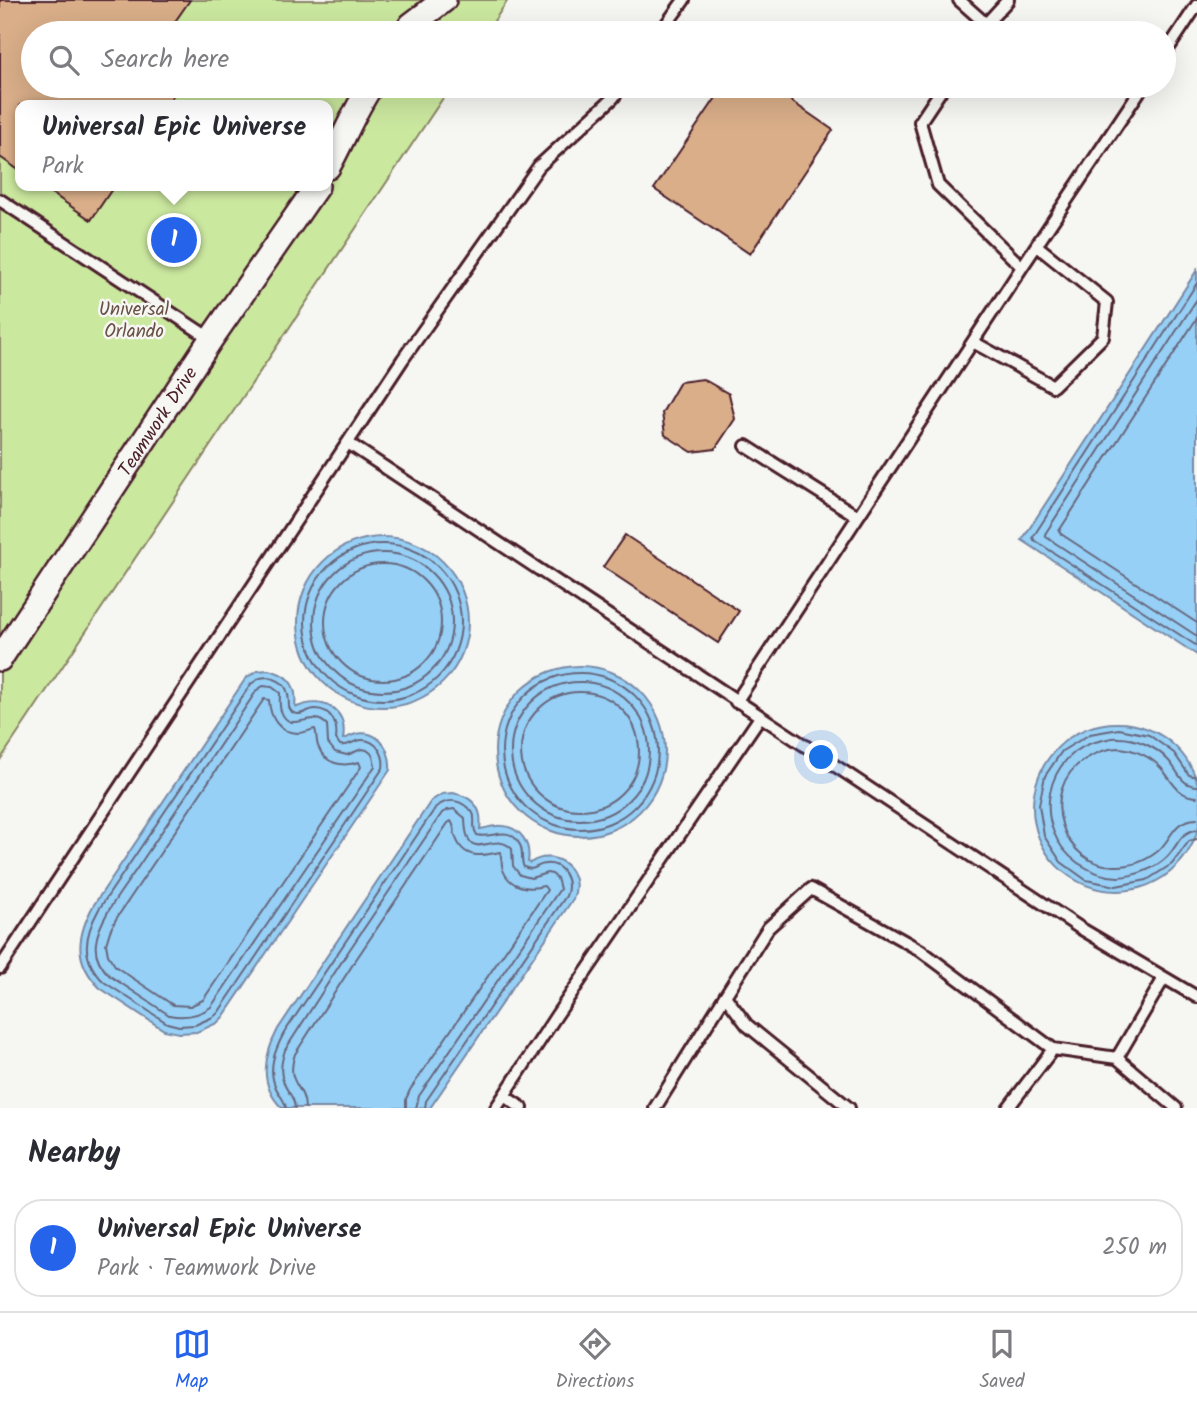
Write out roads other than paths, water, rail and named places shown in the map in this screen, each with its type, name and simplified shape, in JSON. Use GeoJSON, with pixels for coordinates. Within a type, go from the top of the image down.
{"type":"FeatureCollection","features":[{"type":"Feature","properties":{"kind":"street"},"geometry":{"type":"LineString","coordinates":[[410,21],[416,0]]}},
{"type":"Feature","properties":{"kind":"street"},"geometry":{"type":"LineString","coordinates":[[418,21],[444,0]]}},
{"type":"Feature","properties":{"kind":"street"},"geometry":{"type":"LineString","coordinates":[[333,158],[363,98]]}},
{"type":"Feature","properties":{"kind":"street","name":"Teamwork Drive"},"geometry":{"type":"LineString","coordinates":[[0,659],[211,339],[314,191]]}},
{"type":"Feature","properties":{"kind":"lane"},"geometry":{"type":"LineString","coordinates":[[669,21],[684,0]]}},
{"type":"Feature","properties":{"kind":"lane"},"geometry":{"type":"LineString","coordinates":[[959,0],[976,21]]}},
{"type":"Feature","properties":{"kind":"lane"},"geometry":{"type":"LineString","coordinates":[[990,21],[1008,0]]}},
{"type":"Feature","properties":{"kind":"lane"},"geometry":{"type":"LineString","coordinates":[[1176,37],[1197,5]]}},
{"type":"Feature","properties":{"kind":"lane"},"geometry":{"type":"LineString","coordinates":[[0,968],[403,359],[539,166],[613,98]]}},
{"type":"Feature","properties":{"kind":"lane"},"geometry":{"type":"LineString","coordinates":[[936,98],[920,122],[938,185],[1022,267]]}},
{"type":"Feature","properties":{"kind":"lane"},"geometry":{"type":"LineString","coordinates":[[736,702],[1135,98]]}},
{"type":"Feature","properties":{"kind":"lane"},"geometry":{"type":"LineString","coordinates":[[0,200],[211,339]]}},
{"type":"Feature","properties":{"kind":"lane"},"geometry":{"type":"LineString","coordinates":[[973,342],[1053,386],[1103,337],[1107,302],[1037,246]]}},
{"type":"Feature","properties":{"kind":"lane"},"geometry":{"type":"LineString","coordinates":[[348,443],[1080,928],[1197,997]]}},
{"type":"Feature","properties":{"kind":"lane"},"geometry":{"type":"LineString","coordinates":[[746,446],[857,516]]}},
{"type":"Feature","properties":{"kind":"lane"},"geometry":{"type":"LineString","coordinates":[[496,1108],[760,717]]}},
{"type":"Feature","properties":{"kind":"lane"},"geometry":{"type":"LineString","coordinates":[[655,1108],[768,928],[811,889],[920,950],[1054,1049],[1117,1058],[1176,1108]]}},
{"type":"Feature","properties":{"kind":"lane"},"geometry":{"type":"LineString","coordinates":[[1117,1058],[1164,978]]}},
{"type":"Feature","properties":{"kind":"lane"},"geometry":{"type":"LineString","coordinates":[[725,996],[747,1026],[849,1108]]}},
{"type":"Feature","properties":{"kind":"lane"},"geometry":{"type":"LineString","coordinates":[[1008,1108],[1054,1049]]}},
{"type":"Feature","properties":{"kind":"lane"},"geometry":{"type":"LineString","coordinates":[[503,1096],[522,1108]]}},
{"type":"Feature","properties":{"kind":"water"},"geometry":{"type":"Polygon","coordinates":[[[1197,270],[1197,655],[1022,540],[1197,270]]]}},
{"type":"Feature","properties":{"kind":"water"},"geometry":{"type":"Polygon","coordinates":[[[383,537],[415,544],[430,551],[443,562],[454,575],[461,590],[468,622],[461,654],[454,669],[443,682],[430,693],[415,700],[383,707],[351,700],[336,693],[323,682],[312,669],[305,654],[298,622],[305,590],[312,575],[323,562],[336,551],[351,544],[383,537]]]}},
{"type":"Feature","properties":{"kind":"water"},"geometry":{"type":"Polygon","coordinates":[[[580,666],[613,673],[640,691],[658,718],[665,751],[658,784],[640,811],[613,829],[580,836],[547,829],[520,811],[502,784],[495,751],[502,718],[520,691],[547,673],[580,666]]]}},
{"type":"Feature","properties":{"kind":"water"},"geometry":{"type":"Polygon","coordinates":[[[268,670],[281,674],[293,686],[295,706],[316,703],[332,708],[342,720],[343,739],[363,733],[378,738],[390,760],[390,770],[223,1017],[217,1023],[197,1032],[164,1030],[100,988],[85,968],[80,948],[81,938],[93,906],[246,678],[257,671],[268,670]]]}},
{"type":"Feature","properties":{"kind":"water"},"geometry":{"type":"Polygon","coordinates":[[[1117,723],[1149,729],[1177,747],[1198,785],[1198,829],[1195,839],[1177,867],[1149,885],[1117,891],[1085,885],[1057,867],[1039,839],[1033,807],[1039,775],[1057,747],[1085,729],[1117,723]]]}},
{"type":"Feature","properties":{"kind":"water"},"geometry":{"type":"Polygon","coordinates":[[[453,793],[476,805],[481,822],[480,829],[502,826],[519,833],[528,849],[528,862],[549,858],[565,864],[575,879],[573,899],[430,1108],[282,1108],[274,1099],[266,1080],[269,1049],[278,1029],[431,801],[442,794],[453,793]]]}},
{"type":"Feature","properties":{"kind":"place","name":"Universal Epic Universe"},"geometry":{"type":"Point","coordinates":[174,240]}},
{"type":"Feature","properties":{"kind":"park label","name":"Universal Orlando"},"geometry":{"type":"Point","coordinates":[134,319]}}]}
